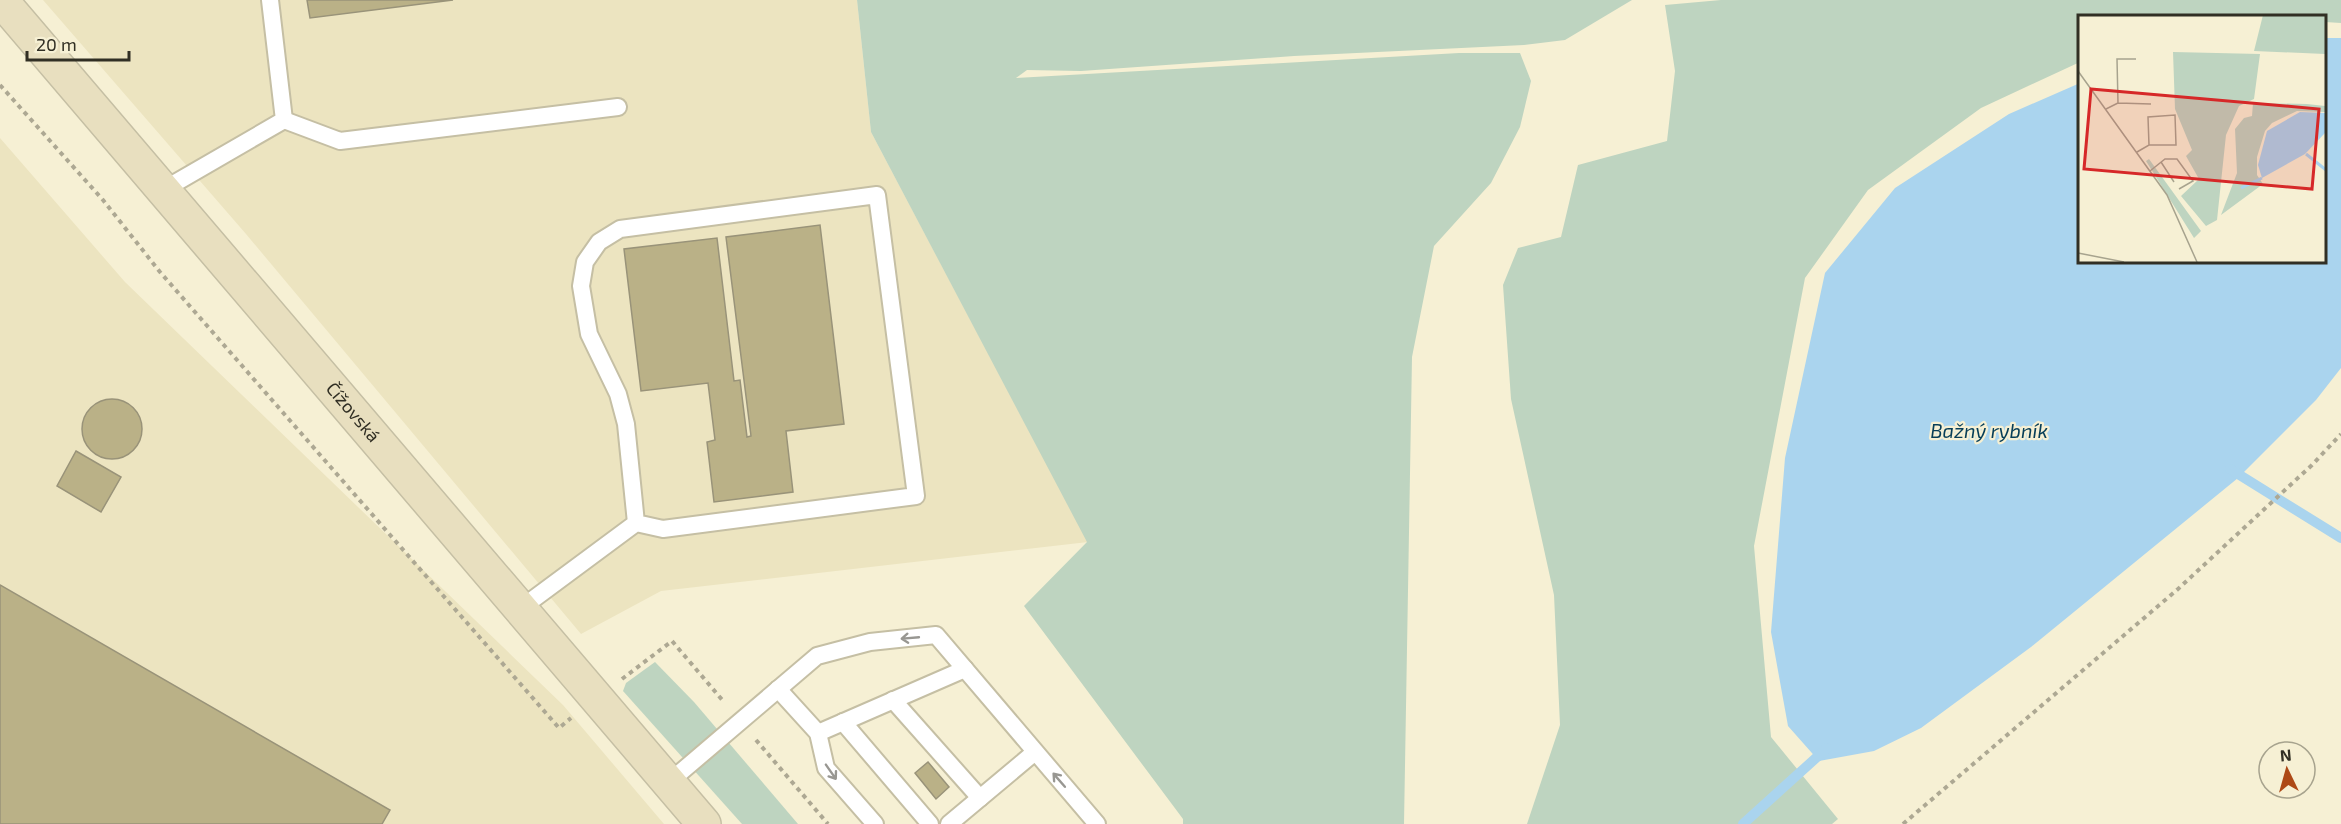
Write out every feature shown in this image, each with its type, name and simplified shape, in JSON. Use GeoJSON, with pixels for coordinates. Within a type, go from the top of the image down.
{"type":"FeatureCollection","features":[{"type":"Feature","properties":{"kind":"street","name":"Čížovská"},"geometry":{"type":"LineString","coordinates":[[1,0],[704,824]]}},
{"type":"Feature","properties":{"kind":"lane"},"geometry":{"type":"LineString","coordinates":[[270,0],[284,120]]}},
{"type":"Feature","properties":{"kind":"lane"},"geometry":{"type":"LineString","coordinates":[[284,120],[340,141],[618,107]]}},
{"type":"Feature","properties":{"kind":"lane"},"geometry":{"type":"LineString","coordinates":[[163,190],[284,120]]}},
{"type":"Feature","properties":{"kind":"lane"},"geometry":{"type":"LineString","coordinates":[[520,609],[636,523],[663,529],[916,496],[877,195],[620,229],[598,242],[585,262],[581,286],[589,334],[618,394],[626,424],[636,523]]}},
{"type":"Feature","properties":{"kind":"lane"},"geometry":{"type":"LineString","coordinates":[[668,783],[817,656],[870,642],[936,635],[1097,824]]}},
{"type":"Feature","properties":{"kind":"lane"},"geometry":{"type":"LineString","coordinates":[[818,733],[965,669]]}},
{"type":"Feature","properties":{"kind":"lane"},"geometry":{"type":"LineString","coordinates":[[778,689],[818,733],[826,768],[875,824]]}},
{"type":"Feature","properties":{"kind":"lane"},"geometry":{"type":"LineString","coordinates":[[893,700],[980,798]]}},
{"type":"Feature","properties":{"kind":"lane"},"geometry":{"type":"LineString","coordinates":[[843,722],[930,824]]}},
{"type":"Feature","properties":{"kind":"lane"},"geometry":{"type":"LineString","coordinates":[[950,824],[1035,752]]}},
{"type":"Feature","properties":{"kind":"path"},"geometry":{"type":"LineString","coordinates":[[0,85],[103,201],[160,272],[559,728],[596,699]]}},
{"type":"Feature","properties":{"kind":"path"},"geometry":{"type":"LineString","coordinates":[[1903,824],[2178,589],[2312,465],[2341,435]]}},
{"type":"Feature","properties":{"kind":"shaded area"},"geometry":{"type":"Polygon","coordinates":[[[43,0],[857,0],[871,132],[1088,542],[661,591],[581,634],[246,234],[43,0]]]}},
{"type":"Feature","properties":{"kind":"shaded area"},"geometry":{"type":"Polygon","coordinates":[[[0,138],[125,282],[563,705],[664,824],[0,824],[0,138]]]}},
{"type":"Feature","properties":{"kind":"green space"},"geometry":{"type":"Polygon","coordinates":[[[857,0],[1632,0],[1565,40],[1524,45],[1294,56],[1081,71],[1027,70],[1016,78],[1459,53],[1520,53],[1531,81],[1520,127],[1491,183],[1434,246],[1412,357],[1404,824],[1183,824],[1183,819],[1024,606],[1087,542],[871,132],[857,0]]]}},
{"type":"Feature","properties":{"kind":"green space"},"geometry":{"type":"Polygon","coordinates":[[[1721,0],[2341,0],[2341,23],[2326,22],[2326,15],[2078,15],[2078,63],[1981,108],[1868,190],[1805,278],[1754,546],[1771,737],[1838,819],[1832,824],[1527,824],[1560,725],[1554,595],[1511,399],[1503,285],[1518,248],[1561,237],[1578,165],[1667,141],[1675,71],[1665,5],[1721,0]]]}},
{"type":"Feature","properties":{"kind":"green space"},"geometry":{"type":"Polygon","coordinates":[[[655,662],[694,702],[798,824],[742,824],[623,691],[626,683],[655,662]]]}},
{"type":"Feature","properties":{"kind":"water","name":"Bažný rybník"},"geometry":{"type":"Polygon","coordinates":[[[2326,38],[2341,38],[2341,368],[2316,400],[2238,478],[2031,647],[1921,728],[1874,751],[1819,761],[1788,726],[1771,632],[1785,458],[1825,273],[1895,188],[2009,114],[2078,84],[2078,262],[2326,262],[2326,38]]]}},
{"type":"Feature","properties":{"kind":"building"},"geometry":{"type":"Polygon","coordinates":[[[307,0],[453,0],[310,18],[307,0]]]}},
{"type":"Feature","properties":{"kind":"building"},"geometry":{"type":"Polygon","coordinates":[[[820,225],[844,424],[786,431],[793,492],[714,502],[707,442],[715,440],[708,383],[641,391],[624,249],[717,238],[734,381],[740,380],[747,437],[751,436],[726,237],[820,225]]]}},
{"type":"Feature","properties":{"kind":"building"},"geometry":{"type":"Polygon","coordinates":[[[106,399],[118,399],[129,404],[137,412],[142,429],[140,441],[129,454],[118,459],[106,459],[95,454],[87,446],[82,435],[82,423],[87,412],[95,404],[106,399]]]}},
{"type":"Feature","properties":{"kind":"building"},"geometry":{"type":"Polygon","coordinates":[[[76,451],[121,477],[101,512],[57,486],[76,451]]]}},
{"type":"Feature","properties":{"kind":"building"},"geometry":{"type":"Polygon","coordinates":[[[0,585],[390,810],[382,824],[0,824],[0,585]]]}},
{"type":"Feature","properties":{"kind":"building"},"geometry":{"type":"Polygon","coordinates":[[[928,762],[949,787],[936,799],[915,773],[928,762]]]}},
{"type":"Feature","properties":{"kind":"waterway"},"geometry":{"type":"LineString","coordinates":[[2230,469],[2341,538]]}},
{"type":"Feature","properties":{"kind":"waterway"},"geometry":{"type":"LineString","coordinates":[[1743,824],[1827,748]]}}]}
